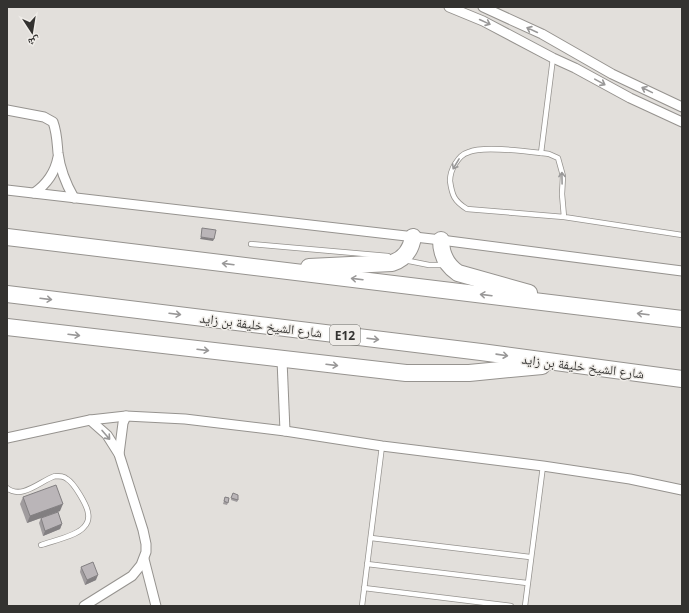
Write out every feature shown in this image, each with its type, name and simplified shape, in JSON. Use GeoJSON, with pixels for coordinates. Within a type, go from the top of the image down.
{"type":"FeatureCollection","features":[{"type":"Feature","properties":{"kind":"highway"},"geometry":{"type":"LineString","coordinates":[[7,237],[682,318]]}},
{"type":"Feature","properties":{"kind":"highway"},"geometry":{"type":"LineString","coordinates":[[281,270],[330,265],[388,264],[400,259],[409,250],[413,237]]}},
{"type":"Feature","properties":{"kind":"highway"},"geometry":{"type":"LineString","coordinates":[[441,240],[442,253],[448,264],[453,269],[465,275],[512,287],[555,303]]}},
{"type":"Feature","properties":{"kind":"highway","name":"شارع الشيخ خليفة بن زايد"},"geometry":{"type":"LineString","coordinates":[[7,294],[566,363],[682,379]]}},
{"type":"Feature","properties":{"kind":"highway"},"geometry":{"type":"LineString","coordinates":[[7,327],[384,372],[427,374],[490,372],[566,363]]}},
{"type":"Feature","properties":{"kind":"street"},"geometry":{"type":"LineString","coordinates":[[449,7],[483,21],[553,58],[576,68],[630,98],[682,122]]}},
{"type":"Feature","properties":{"kind":"street"},"geometry":{"type":"LineString","coordinates":[[484,7],[542,34],[612,74],[682,107]]}},
{"type":"Feature","properties":{"kind":"street"},"geometry":{"type":"LineString","coordinates":[[7,110],[44,117],[53,122],[57,132],[57,163],[51,176],[42,188],[34,193]]}},
{"type":"Feature","properties":{"kind":"street"},"geometry":{"type":"LineString","coordinates":[[58,153],[63,176],[74,198]]}},
{"type":"Feature","properties":{"kind":"street"},"geometry":{"type":"LineString","coordinates":[[7,190],[441,240],[682,271]]}},
{"type":"Feature","properties":{"kind":"street"},"geometry":{"type":"LineString","coordinates":[[282,360],[285,431]]}},
{"type":"Feature","properties":{"kind":"street"},"geometry":{"type":"LineString","coordinates":[[119,454],[122,423],[126,416]]}},
{"type":"Feature","properties":{"kind":"street"},"geometry":{"type":"LineString","coordinates":[[7,438],[90,420],[126,416],[184,419],[285,431],[382,446],[543,466],[682,490]]}},
{"type":"Feature","properties":{"kind":"street"},"geometry":{"type":"LineString","coordinates":[[84,606],[132,576],[137,571],[146,552],[145,537],[119,454],[107,435],[90,420]]}},
{"type":"Feature","properties":{"kind":"street"},"geometry":{"type":"LineString","coordinates":[[144,558],[156,606]]}},
{"type":"Feature","properties":{"kind":"lane"},"geometry":{"type":"LineString","coordinates":[[541,153],[553,58]]}},
{"type":"Feature","properties":{"kind":"lane"},"geometry":{"type":"LineString","coordinates":[[564,217],[562,194],[563,176],[558,158],[549,154],[483,148],[470,151],[460,157],[452,168],[450,178],[453,196],[458,204],[467,208],[564,217],[682,235]]}},
{"type":"Feature","properties":{"kind":"lane"},"geometry":{"type":"LineString","coordinates":[[251,244],[382,255],[429,265],[448,264]]}},
{"type":"Feature","properties":{"kind":"lane"},"geometry":{"type":"LineString","coordinates":[[362,606],[382,446]]}},
{"type":"Feature","properties":{"kind":"lane"},"geometry":{"type":"LineString","coordinates":[[525,606],[530,557],[543,466]]}},
{"type":"Feature","properties":{"kind":"lane"},"geometry":{"type":"LineString","coordinates":[[7,488],[13,492],[21,492],[55,476],[68,479],[75,486],[88,511],[88,518],[85,526],[80,531],[41,545]]}},
{"type":"Feature","properties":{"kind":"lane"},"geometry":{"type":"LineString","coordinates":[[370,538],[530,557]]}},
{"type":"Feature","properties":{"kind":"lane"},"geometry":{"type":"LineString","coordinates":[[367,564],[527,583]]}},
{"type":"Feature","properties":{"kind":"lane"},"geometry":{"type":"LineString","coordinates":[[364,588],[511,606]]}},
{"type":"Feature","properties":{"kind":"building"},"geometry":{"type":"Polygon","coordinates":[[[202,228],[216,230],[214,239],[201,237],[202,228]]]}},
{"type":"Feature","properties":{"kind":"building"},"geometry":{"type":"Polygon","coordinates":[[[56,485],[63,504],[30,516],[23,497],[56,485]]]}},
{"type":"Feature","properties":{"kind":"building"},"geometry":{"type":"Polygon","coordinates":[[[233,493],[238,495],[238,500],[231,498],[233,493]]]}},
{"type":"Feature","properties":{"kind":"building"},"geometry":{"type":"Polygon","coordinates":[[[225,497],[229,498],[228,503],[224,501],[225,497]]]}},
{"type":"Feature","properties":{"kind":"building"},"geometry":{"type":"Polygon","coordinates":[[[58,512],[62,524],[45,531],[41,518],[58,512]]]}},
{"type":"Feature","properties":{"kind":"building"},"geometry":{"type":"Polygon","coordinates":[[[93,562],[98,575],[87,580],[81,567],[93,562]]]}}]}
